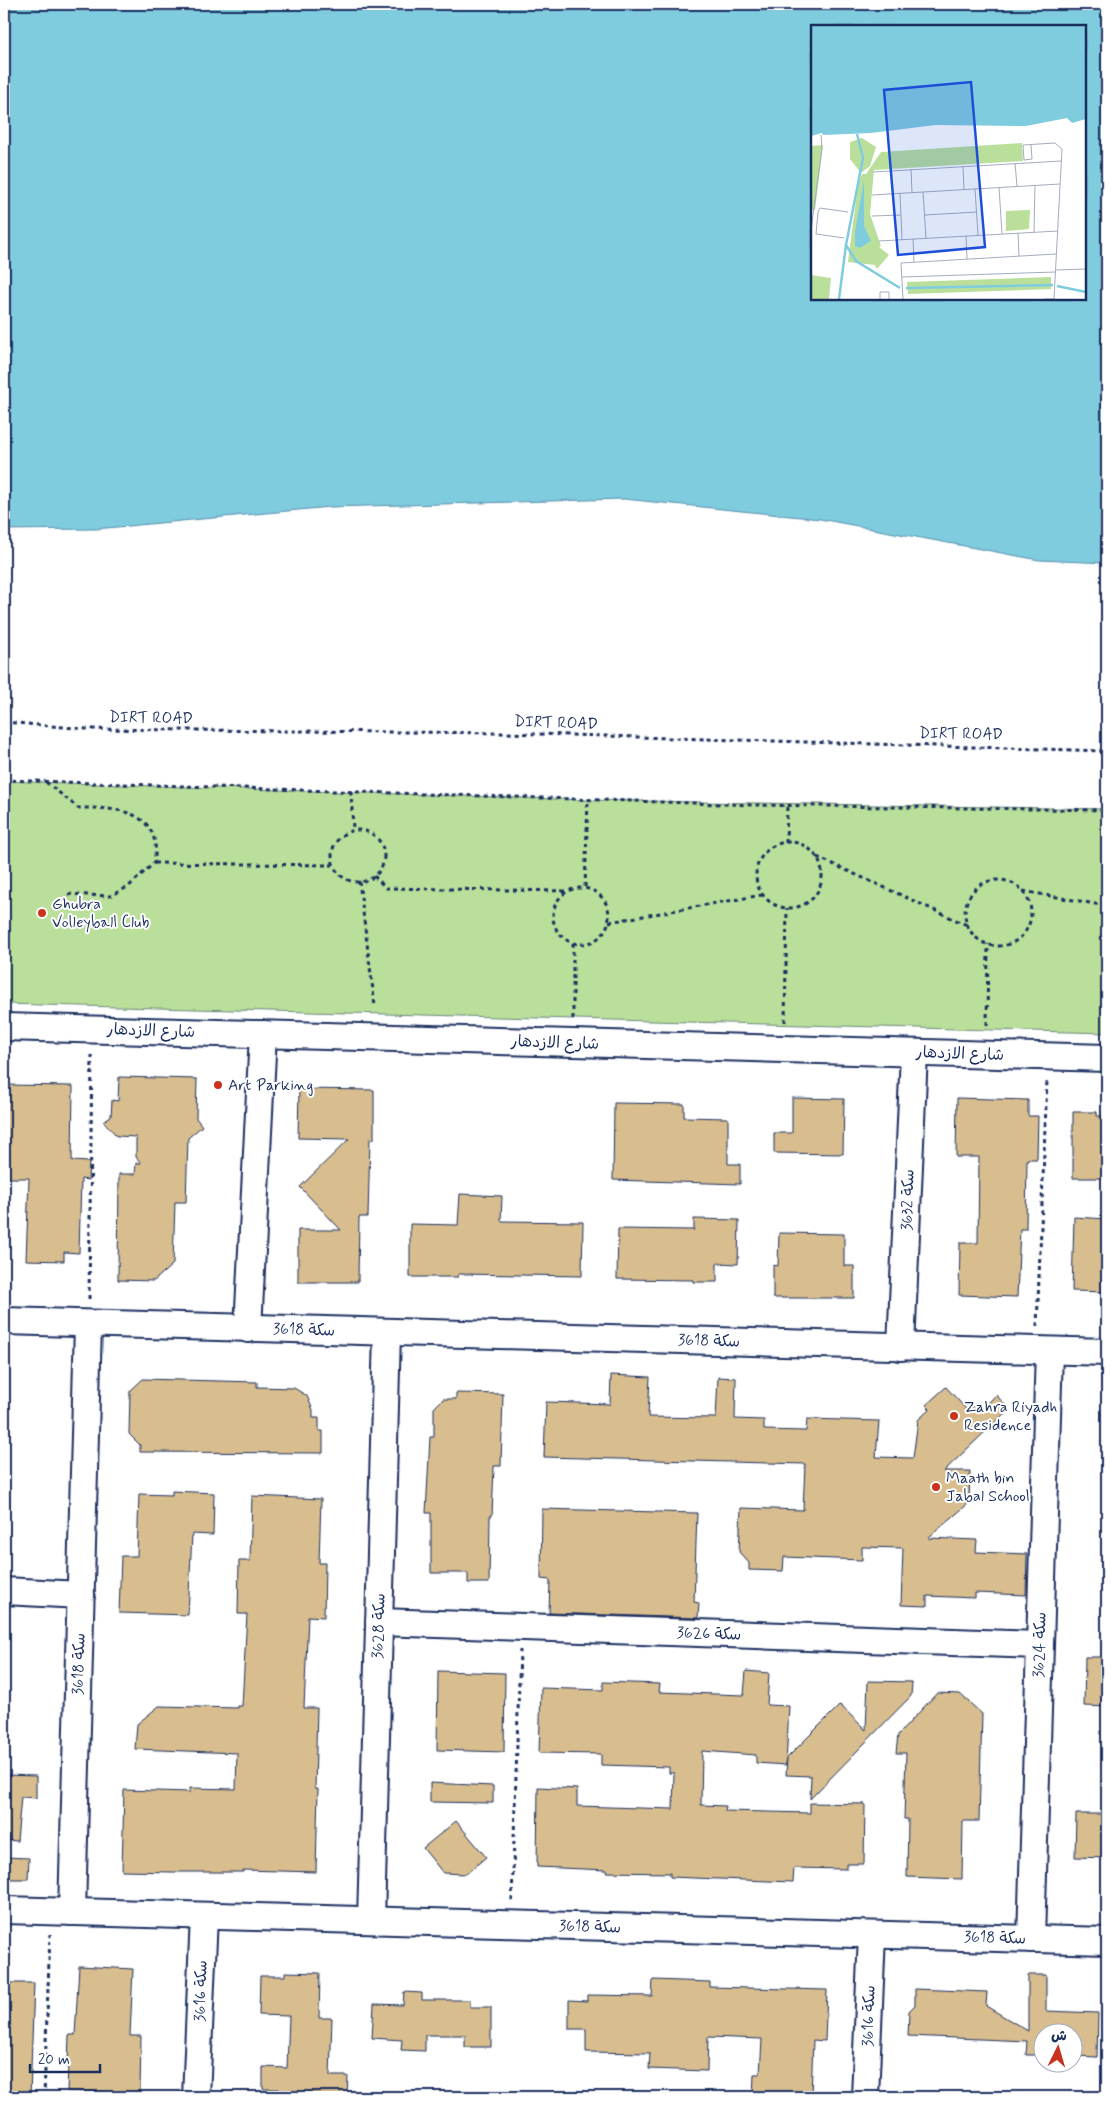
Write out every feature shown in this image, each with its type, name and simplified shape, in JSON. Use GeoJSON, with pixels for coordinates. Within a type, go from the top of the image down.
{"type":"FeatureCollection","features":[{"type":"Feature","properties":{"kind":"street","name":"شارع الازدهار"},"geometry":{"type":"LineString","coordinates":[[4,1027],[1107,1058]]}},
{"type":"Feature","properties":{"kind":"street"},"geometry":{"type":"LineString","coordinates":[[248,1329],[262,1034]]}},
{"type":"Feature","properties":{"kind":"street","name":"سكة 3632"},"geometry":{"type":"LineString","coordinates":[[901,1347],[914,1053]]}},
{"type":"Feature","properties":{"kind":"street"},"geometry":{"type":"LineString","coordinates":[[4,1321],[88,1325]]}},
{"type":"Feature","properties":{"kind":"street","name":"سكة 3618"},"geometry":{"type":"LineString","coordinates":[[61,1912],[81,1595],[88,1325],[1107,1352]]}},
{"type":"Feature","properties":{"kind":"street","name":"سكة 3628"},"geometry":{"type":"LineString","coordinates":[[371,1920],[387,1333]]}},
{"type":"Feature","properties":{"kind":"street","name":"سكة 3624"},"geometry":{"type":"LineString","coordinates":[[1031,1939],[1040,1645],[1043,1351]]}},
{"type":"Feature","properties":{"kind":"street"},"geometry":{"type":"LineString","coordinates":[[4,1591],[81,1595]]}},
{"type":"Feature","properties":{"kind":"street","name":"سكة 3626"},"geometry":{"type":"LineString","coordinates":[[379,1622],[1040,1645]]}},
{"type":"Feature","properties":{"kind":"street","name":"سكة 3618"},"geometry":{"type":"LineString","coordinates":[[4,1910],[1107,1941]]}},
{"type":"Feature","properties":{"kind":"street","name":"سكة 3616"},"geometry":{"type":"LineString","coordinates":[[196,2097],[204,1916]]}},
{"type":"Feature","properties":{"kind":"street","name":"سكة 3616"},"geometry":{"type":"LineString","coordinates":[[865,2097],[872,1935]]}},
{"type":"Feature","properties":{"kind":"path","name":"DIRT ROAD"},"geometry":{"type":"LineString","coordinates":[[4,722],[86,729],[504,733],[1107,751]]}},
{"type":"Feature","properties":{"kind":"path"},"geometry":{"type":"LineString","coordinates":[[4,780],[588,800],[1107,810]]}},
{"type":"Feature","properties":{"kind":"path"},"geometry":{"type":"LineString","coordinates":[[45,781],[78,808],[109,808],[127,813],[147,823],[155,844],[154,863]]}},
{"type":"Feature","properties":{"kind":"path"},"geometry":{"type":"LineString","coordinates":[[351,791],[352,828]]}},
{"type":"Feature","properties":{"kind":"path"},"geometry":{"type":"LineString","coordinates":[[584,887],[588,800]]}},
{"type":"Feature","properties":{"kind":"path"},"geometry":{"type":"LineString","coordinates":[[786,843],[787,805]]}},
{"type":"Feature","properties":{"kind":"path"},"geometry":{"type":"LineString","coordinates":[[355,830],[363,830],[378,838],[382,846],[383,863],[374,876],[359,881],[347,880],[340,875],[333,865],[332,851],[340,836],[355,830]]}},
{"type":"Feature","properties":{"kind":"path"},"geometry":{"type":"LineString","coordinates":[[792,842],[812,851],[815,856],[822,870],[822,881],[818,891],[811,900],[802,905],[788,908],[771,903],[762,895],[757,880],[757,864],[762,855],[771,847],[792,842]]}},
{"type":"Feature","properties":{"kind":"path"},"geometry":{"type":"LineString","coordinates":[[815,856],[967,925]]}},
{"type":"Feature","properties":{"kind":"path"},"geometry":{"type":"LineString","coordinates":[[64,894],[110,896],[128,887],[154,863],[333,865]]}},
{"type":"Feature","properties":{"kind":"path"},"geometry":{"type":"LineString","coordinates":[[374,876],[386,888],[566,891],[584,887],[602,895],[607,903],[609,922],[606,931],[591,943],[573,943],[558,932],[554,924],[552,915],[554,906],[566,891]]}},
{"type":"Feature","properties":{"kind":"path"},"geometry":{"type":"LineString","coordinates":[[991,880],[1002,880],[1013,884],[1022,891],[1028,900],[1031,910],[1030,921],[1026,930],[1018,939],[1009,944],[988,944],[972,933],[967,925],[965,914],[966,902],[972,892],[980,885],[991,880]]}},
{"type":"Feature","properties":{"kind":"path"},"geometry":{"type":"LineString","coordinates":[[359,881],[375,1006]]}},
{"type":"Feature","properties":{"kind":"path"},"geometry":{"type":"LineString","coordinates":[[1022,891],[1107,906]]}},
{"type":"Feature","properties":{"kind":"path"},"geometry":{"type":"LineString","coordinates":[[609,922],[762,895]]}},
{"type":"Feature","properties":{"kind":"path"},"geometry":{"type":"LineString","coordinates":[[785,1022],[788,908]]}},
{"type":"Feature","properties":{"kind":"path"},"geometry":{"type":"LineString","coordinates":[[573,943],[573,1019]]}},
{"type":"Feature","properties":{"kind":"path"},"geometry":{"type":"LineString","coordinates":[[987,1024],[988,944]]}},
{"type":"Feature","properties":{"kind":"path"},"geometry":{"type":"LineString","coordinates":[[88,1325],[92,1029]]}},
{"type":"Feature","properties":{"kind":"path"},"geometry":{"type":"LineString","coordinates":[[1043,1351],[1048,1056]]}},
{"type":"Feature","properties":{"kind":"path"},"geometry":{"type":"LineString","coordinates":[[511,1924],[520,1627]]}},
{"type":"Feature","properties":{"kind":"path"},"geometry":{"type":"LineString","coordinates":[[44,2097],[61,1912]]}},
{"type":"Feature","properties":{"kind":"green space"},"geometry":{"type":"Polygon","coordinates":[[[4,781],[586,800],[1107,809],[1107,1033],[4,1004],[4,781]]]}},
{"type":"Feature","properties":{"kind":"water"},"geometry":{"type":"Polygon","coordinates":[[[4,4],[1107,4],[1107,563],[1039,560],[820,519],[624,499],[330,507],[96,529],[4,530],[4,4]]]}},
{"type":"Feature","properties":{"kind":"building"},"geometry":{"type":"Polygon","coordinates":[[[119,1077],[197,1079],[196,1118],[202,1126],[188,1138],[186,1202],[175,1202],[173,1264],[154,1281],[118,1280],[119,1174],[135,1174],[136,1163],[141,1163],[136,1157],[136,1137],[117,1136],[103,1121],[111,1116],[112,1100],[118,1101],[119,1077]]]}},
{"type":"Feature","properties":{"kind":"building"},"geometry":{"type":"Polygon","coordinates":[[[4,1085],[73,1086],[72,1161],[89,1162],[88,1180],[81,1179],[79,1253],[64,1252],[64,1261],[26,1260],[29,1178],[4,1178],[4,1085]]]}},
{"type":"Feature","properties":{"kind":"building"},"geometry":{"type":"Polygon","coordinates":[[[299,1089],[374,1090],[374,1139],[370,1139],[368,1217],[359,1217],[358,1282],[298,1282],[298,1230],[341,1230],[300,1187],[349,1139],[298,1138],[299,1089]]]}},
{"type":"Feature","properties":{"kind":"building"},"geometry":{"type":"Polygon","coordinates":[[[792,1098],[844,1099],[843,1154],[774,1153],[774,1133],[792,1133],[792,1098]]]}},
{"type":"Feature","properties":{"kind":"building"},"geometry":{"type":"Polygon","coordinates":[[[957,1098],[1028,1100],[1028,1116],[1038,1116],[1037,1159],[1027,1159],[1026,1229],[1020,1229],[1017,1297],[959,1295],[960,1243],[978,1243],[979,1157],[956,1157],[957,1098]]]}},
{"type":"Feature","properties":{"kind":"building"},"geometry":{"type":"Polygon","coordinates":[[[614,1103],[684,1104],[684,1117],[728,1118],[728,1164],[740,1164],[740,1184],[613,1180],[614,1103]]]}},
{"type":"Feature","properties":{"kind":"building"},"geometry":{"type":"Polygon","coordinates":[[[1073,1112],[1097,1112],[1097,1116],[1107,1116],[1107,1178],[1073,1178],[1073,1112]]]}},
{"type":"Feature","properties":{"kind":"building"},"geometry":{"type":"Polygon","coordinates":[[[460,1194],[502,1196],[501,1221],[583,1222],[582,1276],[458,1274],[458,1277],[410,1277],[410,1224],[458,1225],[460,1194]]]}},
{"type":"Feature","properties":{"kind":"building"},"geometry":{"type":"Polygon","coordinates":[[[1074,1217],[1107,1219],[1107,1292],[1072,1291],[1074,1217]]]}},
{"type":"Feature","properties":{"kind":"building"},"geometry":{"type":"Polygon","coordinates":[[[694,1219],[739,1220],[738,1264],[717,1263],[717,1282],[617,1279],[618,1229],[694,1230],[694,1219]]]}},
{"type":"Feature","properties":{"kind":"building"},"geometry":{"type":"Polygon","coordinates":[[[779,1233],[844,1234],[844,1266],[854,1266],[854,1298],[773,1298],[773,1265],[778,1266],[779,1233]]]}},
{"type":"Feature","properties":{"kind":"building"},"geometry":{"type":"Polygon","coordinates":[[[611,1375],[650,1377],[648,1417],[716,1418],[718,1377],[736,1378],[735,1419],[764,1420],[764,1430],[806,1431],[807,1419],[879,1421],[876,1457],[913,1458],[918,1420],[930,1409],[926,1405],[946,1387],[968,1411],[975,1405],[980,1411],[996,1395],[1009,1409],[944,1471],[970,1471],[969,1503],[928,1538],[977,1540],[976,1552],[1027,1554],[1026,1595],[975,1593],[975,1598],[927,1596],[927,1606],[901,1605],[903,1548],[862,1547],[862,1560],[784,1557],[783,1571],[749,1570],[749,1563],[739,1552],[741,1508],[803,1510],[805,1464],[544,1457],[546,1402],[610,1404],[611,1375]]]}},
{"type":"Feature","properties":{"kind":"building"},"geometry":{"type":"Polygon","coordinates":[[[143,1379],[257,1382],[257,1387],[294,1388],[307,1396],[313,1410],[313,1418],[319,1418],[319,1431],[323,1431],[323,1453],[140,1452],[140,1445],[129,1434],[130,1391],[143,1379]]]}},
{"type":"Feature","properties":{"kind":"building"},"geometry":{"type":"Polygon","coordinates":[[[456,1393],[503,1394],[501,1466],[494,1466],[492,1516],[490,1516],[489,1583],[468,1583],[468,1573],[431,1573],[431,1513],[426,1513],[430,1437],[434,1437],[434,1408],[443,1399],[456,1399],[456,1393]]]}},
{"type":"Feature","properties":{"kind":"building"},"geometry":{"type":"Polygon","coordinates":[[[172,1491],[214,1493],[213,1535],[192,1534],[188,1615],[119,1613],[121,1556],[137,1556],[139,1494],[172,1495],[172,1491]]]}},
{"type":"Feature","properties":{"kind":"building"},"geometry":{"type":"Polygon","coordinates":[[[252,1496],[321,1499],[319,1563],[325,1563],[324,1617],[308,1616],[304,1708],[317,1708],[315,1789],[318,1789],[316,1872],[243,1870],[243,1872],[122,1871],[124,1790],[190,1792],[190,1788],[236,1789],[237,1753],[135,1749],[137,1724],[159,1706],[238,1708],[238,1706],[242,1706],[247,1614],[238,1614],[239,1561],[250,1561],[252,1496]]]}},
{"type":"Feature","properties":{"kind":"building"},"geometry":{"type":"Polygon","coordinates":[[[542,1509],[697,1513],[694,1602],[699,1603],[698,1618],[549,1613],[550,1580],[541,1579],[542,1509]]]}},
{"type":"Feature","properties":{"kind":"building"},"geometry":{"type":"Polygon","coordinates":[[[1085,1657],[1107,1657],[1107,1707],[1084,1706],[1085,1657]]]}},
{"type":"Feature","properties":{"kind":"building"},"geometry":{"type":"Polygon","coordinates":[[[438,1671],[505,1673],[504,1752],[437,1750],[438,1671]]]}},
{"type":"Feature","properties":{"kind":"building"},"geometry":{"type":"Polygon","coordinates":[[[746,1671],[769,1673],[767,1705],[789,1706],[786,1765],[756,1763],[756,1755],[702,1751],[701,1805],[726,1806],[725,1811],[810,1813],[810,1803],[865,1804],[864,1864],[846,1864],[846,1869],[794,1868],[793,1882],[670,1877],[670,1873],[607,1872],[607,1870],[537,1867],[538,1787],[577,1789],[577,1806],[673,1809],[674,1773],[669,1773],[669,1767],[601,1765],[601,1754],[539,1753],[541,1688],[603,1690],[603,1682],[660,1684],[659,1692],[744,1695],[746,1671]]]}},
{"type":"Feature","properties":{"kind":"building"},"geometry":{"type":"Polygon","coordinates":[[[868,1681],[912,1682],[911,1696],[810,1799],[811,1776],[786,1775],[787,1758],[840,1705],[866,1730],[868,1681]]]}},
{"type":"Feature","properties":{"kind":"building"},"geometry":{"type":"Polygon","coordinates":[[[937,1693],[960,1694],[982,1714],[979,1821],[963,1821],[962,1879],[907,1877],[908,1819],[904,1819],[906,1753],[896,1753],[898,1735],[937,1693]]]}},
{"type":"Feature","properties":{"kind":"building"},"geometry":{"type":"Polygon","coordinates":[[[4,1775],[36,1776],[36,1798],[21,1797],[17,1841],[4,1840],[4,1775]]]}},
{"type":"Feature","properties":{"kind":"building"},"geometry":{"type":"Polygon","coordinates":[[[430,1783],[493,1786],[493,1803],[430,1802],[430,1783]]]}},
{"type":"Feature","properties":{"kind":"building"},"geometry":{"type":"Polygon","coordinates":[[[1076,1814],[1107,1814],[1107,1858],[1075,1857],[1076,1814]]]}},
{"type":"Feature","properties":{"kind":"building"},"geometry":{"type":"Polygon","coordinates":[[[456,1821],[486,1857],[466,1874],[443,1873],[423,1848],[456,1821]]]}},
{"type":"Feature","properties":{"kind":"building"},"geometry":{"type":"Polygon","coordinates":[[[4,1857],[29,1858],[28,1879],[4,1879],[4,1857]]]}},
{"type":"Feature","properties":{"kind":"building"},"geometry":{"type":"Polygon","coordinates":[[[79,1966],[133,1969],[130,2036],[141,2036],[140,2093],[67,2091],[69,2035],[75,2035],[79,1966]]]}},
{"type":"Feature","properties":{"kind":"building"},"geometry":{"type":"Polygon","coordinates":[[[285,1972],[320,1973],[319,2018],[332,2018],[330,2076],[348,2076],[347,2097],[315,2097],[315,2094],[279,2093],[279,2089],[263,2089],[263,2067],[287,2068],[289,2016],[259,2015],[260,1976],[285,1976],[285,1972]]]}},
{"type":"Feature","properties":{"kind":"building"},"geometry":{"type":"Polygon","coordinates":[[[1028,1975],[1046,1975],[1046,2011],[1098,2013],[1097,2057],[1084,2056],[1084,2024],[1034,2024],[1034,2055],[1026,2055],[1027,2041],[908,2036],[909,2011],[915,2005],[915,1989],[987,1992],[986,2006],[1028,2031],[1028,1975]]]}},
{"type":"Feature","properties":{"kind":"building"},"geometry":{"type":"Polygon","coordinates":[[[653,1980],[710,1982],[710,1987],[827,1990],[825,2041],[813,2040],[811,2097],[753,2097],[754,2074],[760,2074],[762,2039],[708,2037],[707,2071],[649,2069],[650,2053],[586,2052],[586,2029],[569,2029],[569,2000],[587,2001],[587,1995],[652,1996],[653,1980]]]}},
{"type":"Feature","properties":{"kind":"building"},"geometry":{"type":"Polygon","coordinates":[[[4,1983],[34,1983],[30,2097],[4,2097],[4,1983]]]}},
{"type":"Feature","properties":{"kind":"building"},"geometry":{"type":"Polygon","coordinates":[[[404,1992],[422,1993],[422,2000],[470,2000],[470,2007],[491,2007],[491,2047],[465,2047],[465,2035],[425,2035],[425,2051],[401,2050],[402,2040],[372,2038],[374,2004],[403,2005],[404,1992]]]}},
{"type":"Feature","properties":{"kind":"place","name":"Ghubra Volleyball Club"},"geometry":{"type":"Point","coordinates":[42,913]}},
{"type":"Feature","properties":{"kind":"place","name":"Art Parking"},"geometry":{"type":"Point","coordinates":[218,1085]}},
{"type":"Feature","properties":{"kind":"place","name":"Zahra Riyadh Residence"},"geometry":{"type":"Point","coordinates":[954,1416]}},
{"type":"Feature","properties":{"kind":"place","name":"Maath bin Jabal School"},"geometry":{"type":"Point","coordinates":[936,1487]}}]}
